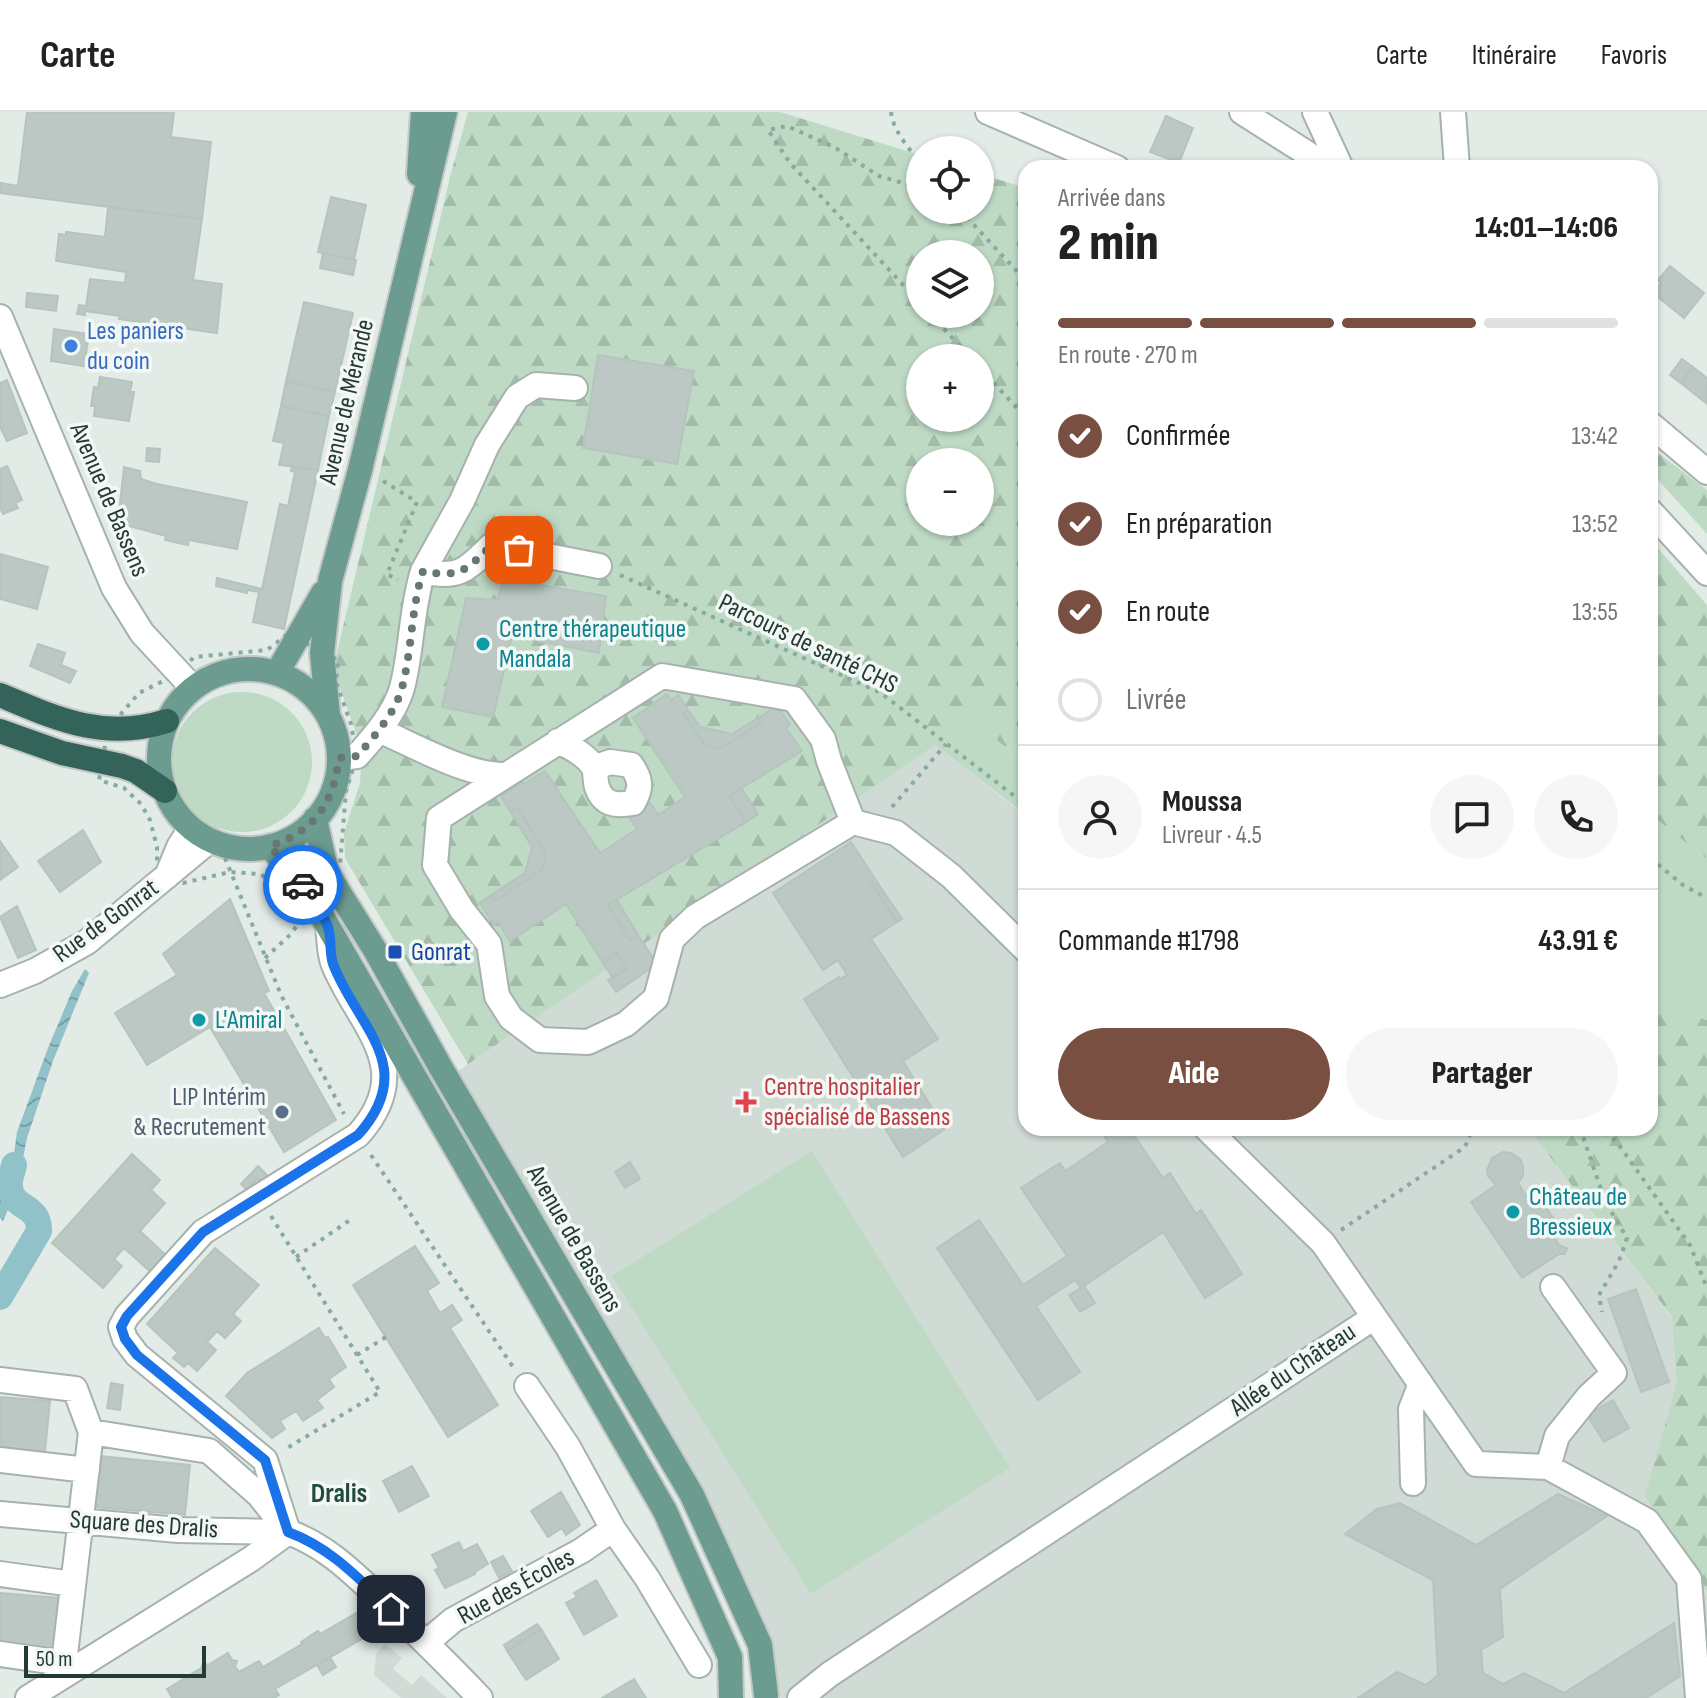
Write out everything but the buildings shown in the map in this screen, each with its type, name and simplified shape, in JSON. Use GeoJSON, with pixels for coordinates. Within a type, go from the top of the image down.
{"type":"FeatureCollection","features":[{"type":"Feature","properties":{"kind":"highway"},"geometry":{"type":"LineString","coordinates":[[0,695],[54,718],[108,729],[139,730],[167,721]]}},
{"type":"Feature","properties":{"kind":"highway"},"geometry":{"type":"LineString","coordinates":[[0,731],[62,753],[102,760],[136,771],[165,791]]}},
{"type":"Feature","properties":{"kind":"main road","name":"Avenue de Mérande"},"geometry":{"type":"LineString","coordinates":[[415,236],[423,112]]}},
{"type":"Feature","properties":{"kind":"main road","name":"Avenue de Mérande"},"geometry":{"type":"LineString","coordinates":[[328,715],[322,653],[330,581],[360,470],[445,112]]}},
{"type":"Feature","properties":{"kind":"main road","name":"Avenue de Mérande"},"geometry":{"type":"LineString","coordinates":[[277,673],[330,581]]}},
{"type":"Feature","properties":{"kind":"main road"},"geometry":{"type":"LineString","coordinates":[[256,669],[277,673],[315,697],[328,715],[348,757],[328,801],[315,819],[295,836],[270,846],[245,849],[207,838],[176,811],[165,791],[159,769],[160,745],[167,721],[193,688],[212,676],[233,670],[256,669]]}},
{"type":"Feature","properties":{"kind":"main road","name":"Avenue de Bassens"},"geometry":{"type":"LineString","coordinates":[[315,819],[327,873],[375,950],[692,1495],[760,1645],[765,1697]]}},
{"type":"Feature","properties":{"kind":"main road"},"geometry":{"type":"LineString","coordinates":[[270,846],[311,897],[665,1511],[730,1657],[731,1698]]}},
{"type":"Feature","properties":{"kind":"street"},"geometry":{"type":"LineString","coordinates":[[988,112],[1099,160]]}},
{"type":"Feature","properties":{"kind":"street"},"geometry":{"type":"LineString","coordinates":[[1242,112],[1304,153],[1324,160]]}},
{"type":"Feature","properties":{"kind":"street"},"geometry":{"type":"LineString","coordinates":[[1315,112],[1337,160]]}},
{"type":"Feature","properties":{"kind":"street"},"geometry":{"type":"LineString","coordinates":[[1453,112],[1456,160]]}},
{"type":"Feature","properties":{"kind":"street","name":"Avenue de Bassens"},"geometry":{"type":"LineString","coordinates":[[0,317],[114,588],[142,633],[193,688]]}},
{"type":"Feature","properties":{"kind":"street"},"geometry":{"type":"LineString","coordinates":[[348,757],[379,730],[401,690],[420,581],[487,445],[517,397],[536,385],[575,388]]}},
{"type":"Feature","properties":{"kind":"street"},"geometry":{"type":"LineString","coordinates":[[1658,431],[1707,472]]}},
{"type":"Feature","properties":{"kind":"street"},"geometry":{"type":"LineString","coordinates":[[1658,520],[1707,573]]}},
{"type":"Feature","properties":{"kind":"street"},"geometry":{"type":"LineString","coordinates":[[420,581],[465,571],[492,545],[599,566]]}},
{"type":"Feature","properties":{"kind":"street"},"geometry":{"type":"LineString","coordinates":[[864,824],[829,761],[823,739],[794,699],[662,676],[439,818],[435,865],[462,910],[489,944],[497,996],[511,1018],[540,1040],[588,1042],[626,1024],[656,998],[672,939],[695,917],[864,824],[896,833],[951,876],[1018,942]]}},
{"type":"Feature","properties":{"kind":"street"},"geometry":{"type":"LineString","coordinates":[[379,730],[439,758],[489,775],[503,775]]}},
{"type":"Feature","properties":{"kind":"street"},"geometry":{"type":"LineString","coordinates":[[558,741],[578,752],[594,768]]}},
{"type":"Feature","properties":{"kind":"street","name":"Rue de Gonrat"},"geometry":{"type":"LineString","coordinates":[[0,985],[35,971],[87,942],[167,876],[179,847],[207,838]]}},
{"type":"Feature","properties":{"kind":"street"},"geometry":{"type":"LineString","coordinates":[[288,1532],[265,1460],[137,1355],[125,1339],[121,1327],[127,1316],[203,1232],[358,1135],[372,1117],[385,1080],[384,1060],[332,962],[328,928]]}},
{"type":"Feature","properties":{"kind":"street"},"geometry":{"type":"LineString","coordinates":[[1214,1136],[1323,1243],[1373,1318]]}},
{"type":"Feature","properties":{"kind":"street"},"geometry":{"type":"LineString","coordinates":[[1548,1467],[1557,1436],[1589,1396],[1614,1373],[1553,1287]]}},
{"type":"Feature","properties":{"kind":"street","name":"Allée du Château"},"geometry":{"type":"LineString","coordinates":[[800,1698],[830,1674],[1373,1318],[1476,1464],[1548,1467],[1647,1521],[1689,1579],[1698,1698]]}},
{"type":"Feature","properties":{"kind":"street"},"geometry":{"type":"LineString","coordinates":[[0,1380],[75,1389],[91,1432],[73,1584],[72,1665]]}},
{"type":"Feature","properties":{"kind":"street"},"geometry":{"type":"LineString","coordinates":[[527,1386],[568,1447],[613,1529],[647,1578],[699,1665]]}},
{"type":"Feature","properties":{"kind":"street"},"geometry":{"type":"LineString","coordinates":[[1413,1483],[1411,1409],[1420,1386]]}},
{"type":"Feature","properties":{"kind":"street"},"geometry":{"type":"LineString","coordinates":[[91,1432],[209,1451],[259,1495],[288,1532],[312,1541],[337,1558],[427,1642],[480,1698]]}},
{"type":"Feature","properties":{"kind":"street"},"geometry":{"type":"LineString","coordinates":[[0,1460],[87,1470]]}},
{"type":"Feature","properties":{"kind":"street","name":"Square des Dralis"},"geometry":{"type":"LineString","coordinates":[[0,1514],[178,1530],[288,1532]]}},
{"type":"Feature","properties":{"kind":"street","name":"Rue des Écoles"},"geometry":{"type":"LineString","coordinates":[[427,1642],[453,1620],[581,1551],[613,1529]]}},
{"type":"Feature","properties":{"kind":"street"},"geometry":{"type":"LineString","coordinates":[[28,1698],[72,1665],[251,1559],[288,1532]]}},
{"type":"Feature","properties":{"kind":"street"},"geometry":{"type":"LineString","coordinates":[[0,1574],[73,1584]]}},
{"type":"Feature","properties":{"kind":"street"},"geometry":{"type":"LineString","coordinates":[[0,1654],[72,1665]]}},
{"type":"Feature","properties":{"kind":"path"},"geometry":{"type":"LineString","coordinates":[[891,112],[891,118],[906,144]]}},
{"type":"Feature","properties":{"kind":"path"},"geometry":{"type":"LineString","coordinates":[[906,184],[879,176],[834,147],[787,126],[768,130],[790,163],[906,288]]}},
{"type":"Feature","properties":{"kind":"path"},"geometry":{"type":"LineString","coordinates":[[973,224],[1018,272]]}},
{"type":"Feature","properties":{"kind":"path"},"geometry":{"type":"LineString","coordinates":[[943,328],[958,344]]}},
{"type":"Feature","properties":{"kind":"path"},"geometry":{"type":"LineString","coordinates":[[994,383],[1018,409]]}},
{"type":"Feature","properties":{"kind":"path"},"geometry":{"type":"LineString","coordinates":[[360,470],[397,488],[417,502],[387,574],[420,581]]}},
{"type":"Feature","properties":{"kind":"path","name":"Parcours de santé CHS"},"geometry":{"type":"LineString","coordinates":[[599,566],[881,693],[1018,799]]}},
{"type":"Feature","properties":{"kind":"path"},"geometry":{"type":"LineString","coordinates":[[864,824],[946,744]]}},
{"type":"Feature","properties":{"kind":"path"},"geometry":{"type":"LineString","coordinates":[[327,873],[340,865],[348,757]]}},
{"type":"Feature","properties":{"kind":"path"},"geometry":{"type":"LineString","coordinates":[[102,760],[99,780],[124,788],[141,804],[150,820],[157,847],[157,862],[167,876]]}},
{"type":"Feature","properties":{"kind":"path"},"geometry":{"type":"LineString","coordinates":[[207,838],[239,898]]}},
{"type":"Feature","properties":{"kind":"path"},"geometry":{"type":"LineString","coordinates":[[1658,865],[1683,885],[1707,898]]}},
{"type":"Feature","properties":{"kind":"path"},"geometry":{"type":"LineString","coordinates":[[265,958],[291,934],[311,897]]}},
{"type":"Feature","properties":{"kind":"path"},"geometry":{"type":"LineString","coordinates":[[1323,1243],[1465,1147],[1470,1136]]}},
{"type":"Feature","properties":{"kind":"path"},"geometry":{"type":"LineString","coordinates":[[1583,1136],[1605,1201],[1627,1238],[1619,1261],[1599,1295],[1605,1326]]}},
{"type":"Feature","properties":{"kind":"path"},"geometry":{"type":"LineString","coordinates":[[1608,1136],[1616,1141],[1690,1245],[1707,1288]]}},
{"type":"Feature","properties":{"kind":"path"},"geometry":{"type":"LineString","coordinates":[[260,1197],[380,1392],[265,1460]]}},
{"type":"Feature","properties":{"kind":"path"},"geometry":{"type":"LineString","coordinates":[[296,1257],[350,1220]]}},
{"type":"Feature","properties":{"kind":"path"},"geometry":{"type":"LineString","coordinates":[[357,1355],[383,1339]]}},
{"type":"Feature","properties":{"kind":"shaded area","name":"Centre hospitalier spécialisé de Bassens"},"geometry":{"type":"Polygon","coordinates":[[[417,536],[935,745],[1018,810],[1018,1136],[1534,1136],[1707,1364],[1707,1698],[782,1698],[766,1695],[760,1645],[452,1076],[468,1064],[345,858],[417,536]]]}},
{"type":"Feature","properties":{"kind":"shaded area"},"geometry":{"type":"Polygon","coordinates":[[[385,1644],[402,1658],[393,1669],[412,1685],[421,1675],[447,1698],[401,1698],[374,1675],[376,1654],[385,1644]]]}},
{"type":"Feature","properties":{"kind":"green space"},"geometry":{"type":"Polygon","coordinates":[[[468,112],[780,112],[906,151],[906,224],[994,224],[994,178],[1018,186],[1018,757],[998,741],[980,710],[935,745],[468,1064],[345,858],[344,833],[360,783],[362,749],[333,669],[468,112]]]}},
{"type":"Feature","properties":{"kind":"green space"},"geometry":{"type":"Polygon","coordinates":[[[1658,453],[1707,490],[1707,534],[1658,480],[1658,453]]]}},
{"type":"Feature","properties":{"kind":"green space"},"geometry":{"type":"Polygon","coordinates":[[[1658,548],[1707,605],[1707,859],[1658,820],[1658,548]]]}},
{"type":"Feature","properties":{"kind":"green space"},"geometry":{"type":"Polygon","coordinates":[[[242,692],[269,698],[291,713],[306,735],[312,762],[306,789],[291,811],[269,826],[242,832],[215,826],[193,811],[178,789],[172,762],[178,735],[193,713],[215,698],[242,692]]]}},
{"type":"Feature","properties":{"kind":"green space"},"geometry":{"type":"Polygon","coordinates":[[[981,709],[998,741],[1018,757],[1018,809],[935,745],[981,709]]]}},
{"type":"Feature","properties":{"kind":"green space"},"geometry":{"type":"Polygon","coordinates":[[[1658,820],[1707,859],[1707,1020],[1658,1005],[1658,820]]]}},
{"type":"Feature","properties":{"kind":"green space"},"geometry":{"type":"Polygon","coordinates":[[[1658,1005],[1707,1020],[1707,1591],[1645,1496],[1677,1382],[1672,1317],[1534,1136],[1658,1136],[1658,1005]]]}},
{"type":"Feature","properties":{"kind":"green space"},"geometry":{"type":"Polygon","coordinates":[[[812,1151],[1010,1468],[811,1594],[612,1276],[812,1151]]]}},
{"type":"Feature","properties":{"kind":"water"},"geometry":{"type":"Polygon","coordinates":[[[85,969],[89,973],[53,1061],[27,1138],[16,1192],[3,1221],[0,1218],[0,1200],[11,1175],[17,1132],[48,1048],[72,991],[85,969]]]}},
{"type":"Feature","properties":{"kind":"waterway"},"geometry":{"type":"LineString","coordinates":[[0,1297],[39,1231],[35,1216],[11,1193],[14,1165]]}},
{"type":"Feature","properties":{"kind":"way so far"},"geometry":{"type":"LineString","coordinates":[[303,885],[270,846],[295,836],[315,819],[328,801],[336,780],[339,758],[357,756],[379,730],[401,690],[423,571],[442,575],[465,571],[492,545],[519,550]]}},
{"type":"Feature","properties":{"kind":"place","name":"Les paniers du coin"},"geometry":{"type":"Point","coordinates":[71,346]}},
{"type":"Feature","properties":{"kind":"place","name":"Centre thérapeutique Mandala"},"geometry":{"type":"Point","coordinates":[483,644]}},
{"type":"Feature","properties":{"kind":"place","name":"Gonrat"},"geometry":{"type":"Point","coordinates":[395,952]}},
{"type":"Feature","properties":{"kind":"place","name":"L'Amiral"},"geometry":{"type":"Point","coordinates":[199,1020]}},
{"type":"Feature","properties":{"kind":"place","name":"Centre hospitalier spécialisé de Bassens"},"geometry":{"type":"Point","coordinates":[746,1102]}},
{"type":"Feature","properties":{"kind":"place","name":"LIP Intérim & Recrutement"},"geometry":{"type":"Point","coordinates":[282,1112]}},
{"type":"Feature","properties":{"kind":"place","name":"Château de Bressieux"},"geometry":{"type":"Point","coordinates":[1513,1212]}},
{"type":"Feature","properties":{"kind":"district","name":"Dralis"},"geometry":{"type":"Point","coordinates":[339,1493]}},
{"type":"Feature","properties":{"kind":"route"},"geometry":{"type":"LineString","coordinates":[[303,885],[328,928],[332,962],[384,1060],[385,1080],[372,1117],[358,1135],[203,1232],[127,1316],[121,1327],[125,1339],[137,1355],[265,1460],[288,1532],[312,1541],[337,1558],[391,1609]]}}]}
